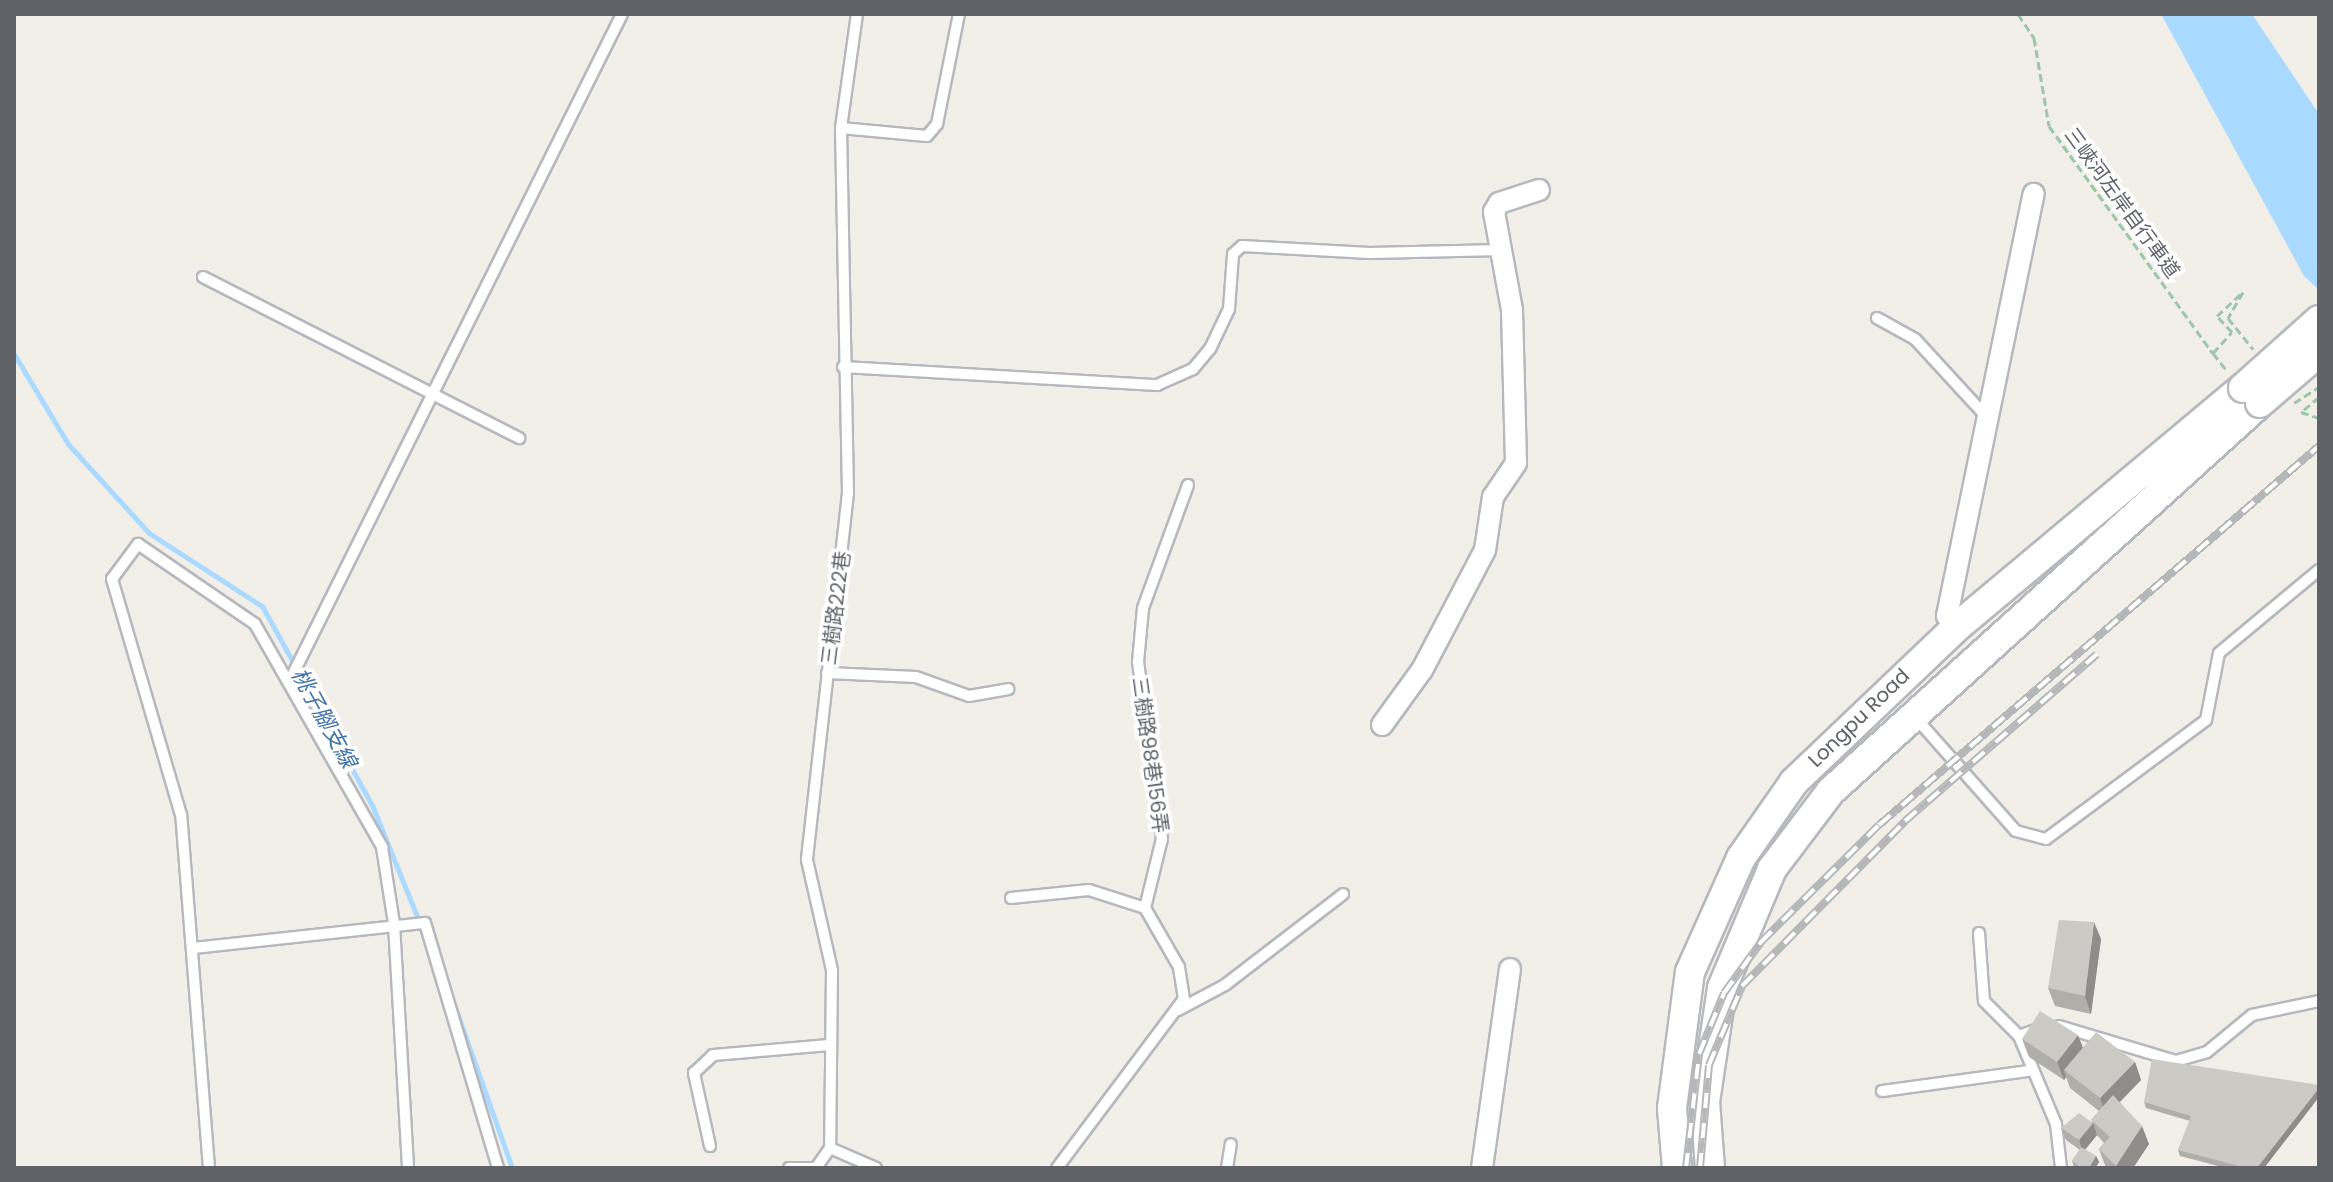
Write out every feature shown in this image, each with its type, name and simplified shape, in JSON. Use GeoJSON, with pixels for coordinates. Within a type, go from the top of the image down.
{"type":"FeatureCollection","features":[{"type":"Feature","properties":{"kind":"street"},"geometry":{"type":"LineString","coordinates":[[1382,725],[1422,670],[1485,550],[1489,507],[1516,463],[1512,310],[1501,250],[1499,203],[1539,190]]}},
{"type":"Feature","properties":{"kind":"street"},"geometry":{"type":"LineString","coordinates":[[1958,626],[1947,616],[1985,415],[2034,194]]}},
{"type":"Feature","properties":{"kind":"street"},"geometry":{"type":"LineString","coordinates":[[2255,390],[2319,320]]}},
{"type":"Feature","properties":{"kind":"street"},"geometry":{"type":"LineString","coordinates":[[2255,390],[2319,352]]}},
{"type":"Feature","properties":{"kind":"street","name":"Longpu Road"},"geometry":{"type":"LineString","coordinates":[[1677,1168],[1678,1030],[1714,910],[1794,782],[1958,626],[2255,390]]}},
{"type":"Feature","properties":{"kind":"street","name":"Longpu Road"},"geometry":{"type":"LineString","coordinates":[[1710,1168],[1708,1071],[1722,988],[1746,921],[1772,869],[1831,791],[1914,716],[2255,390]]}},
{"type":"Feature","properties":{"kind":"street"},"geometry":{"type":"LineString","coordinates":[[1482,1168],[1510,969]]}},
{"type":"Feature","properties":{"kind":"lane"},"geometry":{"type":"LineString","coordinates":[[290,680],[622,14]]}},
{"type":"Feature","properties":{"kind":"lane","name":"三樹路222巷"},"geometry":{"type":"LineString","coordinates":[[830,1148],[832,970],[807,860],[848,493],[843,367],[841,128],[857,14]]}},
{"type":"Feature","properties":{"kind":"lane"},"geometry":{"type":"LineString","coordinates":[[841,128],[927,136],[937,124],[959,14]]}},
{"type":"Feature","properties":{"kind":"lane"},"geometry":{"type":"LineString","coordinates":[[843,367],[1157,385],[1193,369],[1210,349],[1229,309],[1233,254],[1242,246],[1370,253],[1501,250]]}},
{"type":"Feature","properties":{"kind":"lane"},"geometry":{"type":"LineString","coordinates":[[203,277],[519,438]]}},
{"type":"Feature","properties":{"kind":"lane"},"geometry":{"type":"LineString","coordinates":[[1877,318],[1915,339],[1985,415]]}},
{"type":"Feature","properties":{"kind":"lane","name":"三樹路98巷156弄"},"geometry":{"type":"LineString","coordinates":[[1145,908],[1162,839],[1138,662],[1143,608],[1188,485]]}},
{"type":"Feature","properties":{"kind":"lane"},"geometry":{"type":"LineString","coordinates":[[209,1168],[194,948],[181,815],[112,579],[138,544],[255,624],[290,680],[382,847],[394,924],[408,1168]]}},
{"type":"Feature","properties":{"kind":"lane"},"geometry":{"type":"LineString","coordinates":[[1914,716],[2016,831],[2046,839],[2206,720],[2219,653],[2319,570]]}},
{"type":"Feature","properties":{"kind":"lane"},"geometry":{"type":"LineString","coordinates":[[827,673],[916,677],[969,696],[1008,689]]}},
{"type":"Feature","properties":{"kind":"lane"},"geometry":{"type":"LineString","coordinates":[[1011,898],[1089,890],[1145,908],[1179,967],[1184,999],[1057,1168]]}},
{"type":"Feature","properties":{"kind":"lane"},"geometry":{"type":"LineString","coordinates":[[1176,1011],[1225,985],[1343,894]]}},
{"type":"Feature","properties":{"kind":"lane"},"geometry":{"type":"LineString","coordinates":[[194,948],[425,923],[498,1168]]}},
{"type":"Feature","properties":{"kind":"lane"},"geometry":{"type":"LineString","coordinates":[[1979,933],[1984,1001],[2019,1036],[2028,1071],[2056,1124],[2061,1168]]}},
{"type":"Feature","properties":{"kind":"lane"},"geometry":{"type":"LineString","coordinates":[[2019,1036],[2049,1022],[2126,1052],[2176,1061],[2207,1052],[2252,1015],[2319,1001]]}},
{"type":"Feature","properties":{"kind":"lane"},"geometry":{"type":"LineString","coordinates":[[710,1146],[694,1073],[713,1055],[830,1045]]}},
{"type":"Feature","properties":{"kind":"lane"},"geometry":{"type":"LineString","coordinates":[[1882,1091],[2028,1071]]}},
{"type":"Feature","properties":{"kind":"lane"},"geometry":{"type":"LineString","coordinates":[[1227,1168],[1231,1144]]}},
{"type":"Feature","properties":{"kind":"lane"},"geometry":{"type":"LineString","coordinates":[[789,1168],[816,1168],[830,1148],[876,1168]]}},
{"type":"Feature","properties":{"kind":"path","name":"三峽河左岸自行車道"},"geometry":{"type":"LineString","coordinates":[[2018,14],[2034,38],[2049,126],[2213,353],[2255,390]]}},
{"type":"Feature","properties":{"kind":"path"},"geometry":{"type":"LineString","coordinates":[[2213,353],[2232,332],[2217,316],[2243,292],[2247,296],[2228,318],[2257,355]]}},
{"type":"Feature","properties":{"kind":"path"},"geometry":{"type":"LineString","coordinates":[[2255,390],[2296,405],[2319,387]]}},
{"type":"Feature","properties":{"kind":"path"},"geometry":{"type":"LineString","coordinates":[[2319,397],[2301,412],[2319,418]]}},
{"type":"Feature","properties":{"kind":"water"},"geometry":{"type":"Polygon","coordinates":[[[2161,14],[2252,14],[2319,114],[2319,290],[2304,276],[2161,14]]]}},
{"type":"Feature","properties":{"kind":"building"},"geometry":{"type":"Polygon","coordinates":[[[2059,920],[2094,922],[2085,996],[2048,988],[2059,920]]]}},
{"type":"Feature","properties":{"kind":"building"},"geometry":{"type":"Polygon","coordinates":[[[2040,1011],[2078,1035],[2057,1062],[2022,1039],[2040,1011]]]}},
{"type":"Feature","properties":{"kind":"building"},"geometry":{"type":"Polygon","coordinates":[[[2096,1032],[2135,1062],[2100,1098],[2064,1070],[2096,1032]]]}},
{"type":"Feature","properties":{"kind":"building"},"geometry":{"type":"Polygon","coordinates":[[[2152,1059],[2319,1085],[2319,1088],[2257,1168],[2247,1168],[2178,1150],[2191,1116],[2144,1102],[2152,1059]]]}},
{"type":"Feature","properties":{"kind":"building"},"geometry":{"type":"Polygon","coordinates":[[[2113,1095],[2142,1126],[2116,1166],[2099,1149],[2110,1137],[2091,1120],[2113,1095]]]}},
{"type":"Feature","properties":{"kind":"building"},"geometry":{"type":"Polygon","coordinates":[[[2079,1113],[2093,1123],[2079,1140],[2061,1128],[2079,1113]]]}},
{"type":"Feature","properties":{"kind":"building"},"geometry":{"type":"Polygon","coordinates":[[[2081,1147],[2096,1156],[2089,1168],[2082,1168],[2072,1161],[2081,1147]]]}},
{"type":"Feature","properties":{"kind":"waterway","name":"桃子腳支線"},"geometry":{"type":"LineString","coordinates":[[14,354],[68,444],[149,533],[262,606],[372,805],[420,924]]}},
{"type":"Feature","properties":{"kind":"waterway","name":"桃子腳支線"},"geometry":{"type":"LineString","coordinates":[[455,1007],[512,1168]]}},
{"type":"Feature","properties":{"kind":"railway"},"geometry":{"type":"LineString","coordinates":[[1686,1168],[1699,1054],[1724,993],[1761,942],[1879,825],[2319,446]]}},
{"type":"Feature","properties":{"kind":"railway"},"geometry":{"type":"LineString","coordinates":[[1700,1168],[1709,1065],[1742,986],[1905,821],[2097,654]]}}]}
